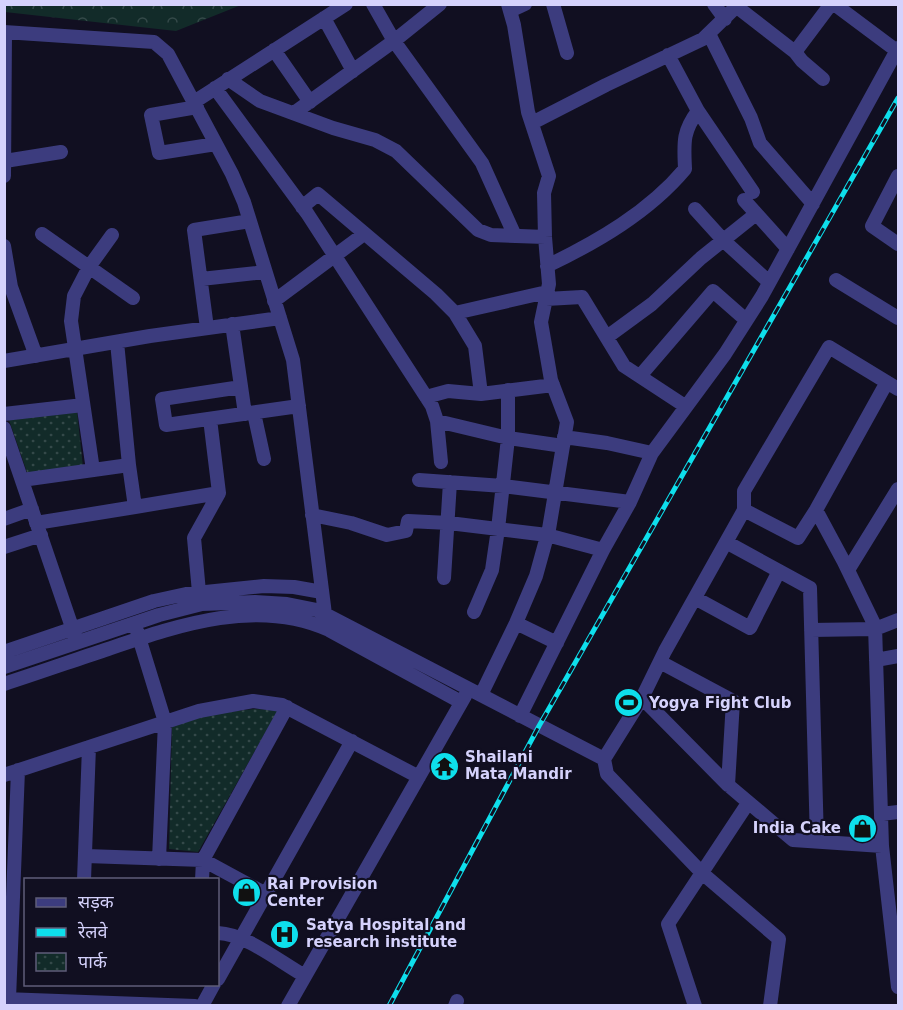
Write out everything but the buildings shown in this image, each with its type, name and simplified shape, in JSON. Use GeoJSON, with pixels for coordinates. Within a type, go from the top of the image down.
{"type":"FeatureCollection","features":[{"type":"Feature","properties":{"kind":"street"},"geometry":{"type":"LineString","coordinates":[[216,144],[159,153],[151,115],[195,104],[228,79],[346,4]]}},
{"type":"Feature","properties":{"kind":"street"},"geometry":{"type":"LineString","coordinates":[[373,4],[394,41],[482,163],[515,236]]}},
{"type":"Feature","properties":{"kind":"street"},"geometry":{"type":"LineString","coordinates":[[294,113],[394,41],[440,4]]}},
{"type":"Feature","properties":{"kind":"street"},"geometry":{"type":"LineString","coordinates":[[288,1005],[461,702],[475,692],[516,623],[536,576],[547,535],[567,422],[553,385],[541,322],[549,284],[544,194],[549,176],[532,123],[509,8],[525,4]]}},
{"type":"Feature","properties":{"kind":"street"},"geometry":{"type":"LineString","coordinates":[[553,4],[567,53]]}},
{"type":"Feature","properties":{"kind":"street"},"geometry":{"type":"LineString","coordinates":[[714,4],[725,19]]}},
{"type":"Feature","properties":{"kind":"street"},"geometry":{"type":"LineString","coordinates":[[520,716],[603,550],[630,502],[652,453],[725,354],[746,320],[788,249],[898,49],[833,4],[795,52]]}},
{"type":"Feature","properties":{"kind":"street"},"geometry":{"type":"LineString","coordinates":[[532,123],[703,39],[738,6],[795,52],[802,62],[823,79]]}},
{"type":"Feature","properties":{"kind":"street"},"geometry":{"type":"LineString","coordinates":[[324,18],[353,71]]}},
{"type":"Feature","properties":{"kind":"street"},"geometry":{"type":"LineString","coordinates":[[4,176],[5,32],[154,42],[168,54],[232,174],[250,221],[293,360],[325,614]]}},
{"type":"Feature","properties":{"kind":"street"},"geometry":{"type":"LineString","coordinates":[[709,33],[751,118],[760,143],[813,204]]}},
{"type":"Feature","properties":{"kind":"street"},"geometry":{"type":"LineString","coordinates":[[274,51],[310,102]]}},
{"type":"Feature","properties":{"kind":"street"},"geometry":{"type":"LineString","coordinates":[[668,55],[756,214],[788,249]]}},
{"type":"Feature","properties":{"kind":"street"},"geometry":{"type":"LineString","coordinates":[[228,79],[260,101],[375,140],[396,151],[478,230],[491,234],[545,237]]}},
{"type":"Feature","properties":{"kind":"street"},"geometry":{"type":"LineString","coordinates":[[215,88],[303,207],[426,397],[437,421],[441,462]]}},
{"type":"Feature","properties":{"kind":"street"},"geometry":{"type":"LineString","coordinates":[[547,266],[618,227],[667,190],[685,169],[684,137],[689,123],[698,111]]}},
{"type":"Feature","properties":{"kind":"street"},"geometry":{"type":"LineString","coordinates":[[5,161],[61,152]]}},
{"type":"Feature","properties":{"kind":"street"},"geometry":{"type":"LineString","coordinates":[[872,226],[898,176]]}},
{"type":"Feature","properties":{"kind":"street"},"geometry":{"type":"LineString","coordinates":[[303,207],[318,194],[436,294],[455,313],[475,346],[481,394]]}},
{"type":"Feature","properties":{"kind":"street"},"geometry":{"type":"LineString","coordinates":[[872,226],[898,199]]}},
{"type":"Feature","properties":{"kind":"street"},"geometry":{"type":"LineString","coordinates":[[695,209],[723,241],[769,282]]}},
{"type":"Feature","properties":{"kind":"street"},"geometry":{"type":"LineString","coordinates":[[607,337],[652,304],[701,258],[756,214]]}},
{"type":"Feature","properties":{"kind":"street"},"geometry":{"type":"LineString","coordinates":[[207,328],[194,230],[250,221]]}},
{"type":"Feature","properties":{"kind":"street"},"geometry":{"type":"LineString","coordinates":[[872,226],[898,244]]}},
{"type":"Feature","properties":{"kind":"street"},"geometry":{"type":"LineString","coordinates":[[42,234],[133,298]]}},
{"type":"Feature","properties":{"kind":"street"},"geometry":{"type":"LineString","coordinates":[[274,301],[364,234]]}},
{"type":"Feature","properties":{"kind":"street"},"geometry":{"type":"LineString","coordinates":[[93,470],[71,321],[74,296],[88,267],[112,235]]}},
{"type":"Feature","properties":{"kind":"street"},"geometry":{"type":"LineString","coordinates":[[4,246],[10,287],[36,356]]}},
{"type":"Feature","properties":{"kind":"street"},"geometry":{"type":"LineString","coordinates":[[201,279],[265,272]]}},
{"type":"Feature","properties":{"kind":"street"},"geometry":{"type":"LineString","coordinates":[[836,280],[898,318]]}},
{"type":"Feature","properties":{"kind":"street"},"geometry":{"type":"LineString","coordinates":[[640,376],[713,291],[746,320]]}},
{"type":"Feature","properties":{"kind":"street"},"geometry":{"type":"LineString","coordinates":[[455,313],[547,296],[582,297],[624,366],[685,406]]}},
{"type":"Feature","properties":{"kind":"street"},"geometry":{"type":"LineString","coordinates":[[4,361],[280,318]]}},
{"type":"Feature","properties":{"kind":"street"},"geometry":{"type":"LineString","coordinates":[[232,324],[242,387],[264,459]]}},
{"type":"Feature","properties":{"kind":"street"},"geometry":{"type":"LineString","coordinates":[[117,342],[135,507]]}},
{"type":"Feature","properties":{"kind":"street"},"geometry":{"type":"LineString","coordinates":[[744,510],[798,538],[893,386],[830,348],[744,491],[744,510],[642,698],[604,759],[607,774],[702,873],[779,939],[770,1005]]}},
{"type":"Feature","properties":{"kind":"street"},"geometry":{"type":"LineString","coordinates":[[426,397],[448,391],[481,394],[553,385]]}},
{"type":"Feature","properties":{"kind":"street"},"geometry":{"type":"LineString","coordinates":[[242,387],[162,399],[166,425],[299,406]]}},
{"type":"Feature","properties":{"kind":"street"},"geometry":{"type":"LineString","coordinates":[[474,612],[492,570],[508,438],[508,390]]}},
{"type":"Feature","properties":{"kind":"street"},"geometry":{"type":"LineString","coordinates":[[4,414],[83,405]]}},
{"type":"Feature","properties":{"kind":"street"},"geometry":{"type":"LineString","coordinates":[[199,592],[194,538],[219,494],[210,419]]}},
{"type":"Feature","properties":{"kind":"street"},"geometry":{"type":"LineString","coordinates":[[437,421],[508,438],[607,443],[652,453]]}},
{"type":"Feature","properties":{"kind":"street"},"geometry":{"type":"LineString","coordinates":[[4,428],[75,636]]}},
{"type":"Feature","properties":{"kind":"street"},"geometry":{"type":"LineString","coordinates":[[22,480],[129,465]]}},
{"type":"Feature","properties":{"kind":"street"},"geometry":{"type":"LineString","coordinates":[[419,480],[503,486],[630,502]]}},
{"type":"Feature","properties":{"kind":"street"},"geometry":{"type":"LineString","coordinates":[[444,578],[450,482]]}},
{"type":"Feature","properties":{"kind":"street"},"geometry":{"type":"LineString","coordinates":[[848,570],[898,489]]}},
{"type":"Feature","properties":{"kind":"street"},"geometry":{"type":"LineString","coordinates":[[4,547],[38,529],[135,507],[219,494]]}},
{"type":"Feature","properties":{"kind":"street"},"geometry":{"type":"LineString","coordinates":[[4,519],[32,509]]}},
{"type":"Feature","properties":{"kind":"street"},"geometry":{"type":"LineString","coordinates":[[816,510],[848,570],[875,629],[882,846],[893,890],[898,987]]}},
{"type":"Feature","properties":{"kind":"street"},"geometry":{"type":"LineString","coordinates":[[312,515],[351,523],[387,536],[406,531],[408,521],[448,523],[547,535],[603,550]]}},
{"type":"Feature","properties":{"kind":"street"},"geometry":{"type":"LineString","coordinates":[[726,542],[810,588],[817,841]]}},
{"type":"Feature","properties":{"kind":"street"},"geometry":{"type":"LineString","coordinates":[[695,598],[750,628],[779,571]]}},
{"type":"Feature","properties":{"kind":"street"},"geometry":{"type":"LineString","coordinates":[[4,667],[154,601],[199,592],[264,586],[322,592]]}},
{"type":"Feature","properties":{"kind":"street"},"geometry":{"type":"LineString","coordinates":[[4,652],[135,623],[202,604],[276,603],[317,610],[604,759]]}},
{"type":"Feature","properties":{"kind":"street"},"geometry":{"type":"LineString","coordinates":[[4,684],[139,638],[201,620],[235,616],[273,616],[309,621],[461,702]]}},
{"type":"Feature","properties":{"kind":"street"},"geometry":{"type":"LineString","coordinates":[[811,630],[875,629],[898,620]]}},
{"type":"Feature","properties":{"kind":"street"},"geometry":{"type":"LineString","coordinates":[[135,623],[165,722],[159,859]]}},
{"type":"Feature","properties":{"kind":"street"},"geometry":{"type":"LineString","coordinates":[[516,623],[556,643]]}},
{"type":"Feature","properties":{"kind":"street"},"geometry":{"type":"LineString","coordinates":[[876,660],[898,656]]}},
{"type":"Feature","properties":{"kind":"street"},"geometry":{"type":"LineString","coordinates":[[660,662],[733,701],[728,785]]}},
{"type":"Feature","properties":{"kind":"street"},"geometry":{"type":"LineString","coordinates":[[642,698],[728,785],[793,840],[882,846]]}},
{"type":"Feature","properties":{"kind":"street"},"geometry":{"type":"LineString","coordinates":[[195,1005],[7,999],[19,926],[10,850],[11,772],[199,711],[253,701],[287,707],[419,777]]}},
{"type":"Feature","properties":{"kind":"street"},"geometry":{"type":"LineString","coordinates":[[202,878],[203,860],[287,707]]}},
{"type":"Feature","properties":{"kind":"street"},"geometry":{"type":"LineString","coordinates":[[219,977],[352,741]]}},
{"type":"Feature","properties":{"kind":"street"},"geometry":{"type":"LineString","coordinates":[[84,878],[90,747]]}},
{"type":"Feature","properties":{"kind":"street"},"geometry":{"type":"LineString","coordinates":[[696,1005],[668,924],[748,803]]}},
{"type":"Feature","properties":{"kind":"street"},"geometry":{"type":"LineString","coordinates":[[881,814],[898,812]]}},
{"type":"Feature","properties":{"kind":"street"},"geometry":{"type":"LineString","coordinates":[[86,856],[203,860],[266,894]]}},
{"type":"Feature","properties":{"kind":"street"},"geometry":{"type":"LineString","coordinates":[[219,933],[240,938],[305,976]]}},
{"type":"Feature","properties":{"kind":"street"},"geometry":{"type":"LineString","coordinates":[[202,1005],[213,986]]}},
{"type":"Feature","properties":{"kind":"green space"},"geometry":{"type":"Polygon","coordinates":[[[5,4],[241,5],[176,31],[5,12],[5,4]]]}},
{"type":"Feature","properties":{"kind":"green space"},"geometry":{"type":"Polygon","coordinates":[[[77,411],[83,467],[28,475],[9,420],[77,411]]]}},
{"type":"Feature","properties":{"kind":"green space"},"geometry":{"type":"Polygon","coordinates":[[[254,709],[278,710],[198,852],[169,849],[172,726],[210,714],[254,709]]]}},
{"type":"Feature","properties":{"kind":"railway"},"geometry":{"type":"LineString","coordinates":[[389,1006],[539,726],[898,98]]}},
{"type":"Feature","properties":{"kind":"place","name":"Yogya Fight Club"},"geometry":{"type":"Point","coordinates":[628,703]}},
{"type":"Feature","properties":{"kind":"place","name":"Shailani Mata Mandir"},"geometry":{"type":"Point","coordinates":[444,766]}},
{"type":"Feature","properties":{"kind":"place","name":"India Cake"},"geometry":{"type":"Point","coordinates":[862,828]}},
{"type":"Feature","properties":{"kind":"place","name":"Rai Provision Center"},"geometry":{"type":"Point","coordinates":[246,893]}},
{"type":"Feature","properties":{"kind":"place","name":"Satya Hospital and research institute"},"geometry":{"type":"Point","coordinates":[285,934]}}]}
